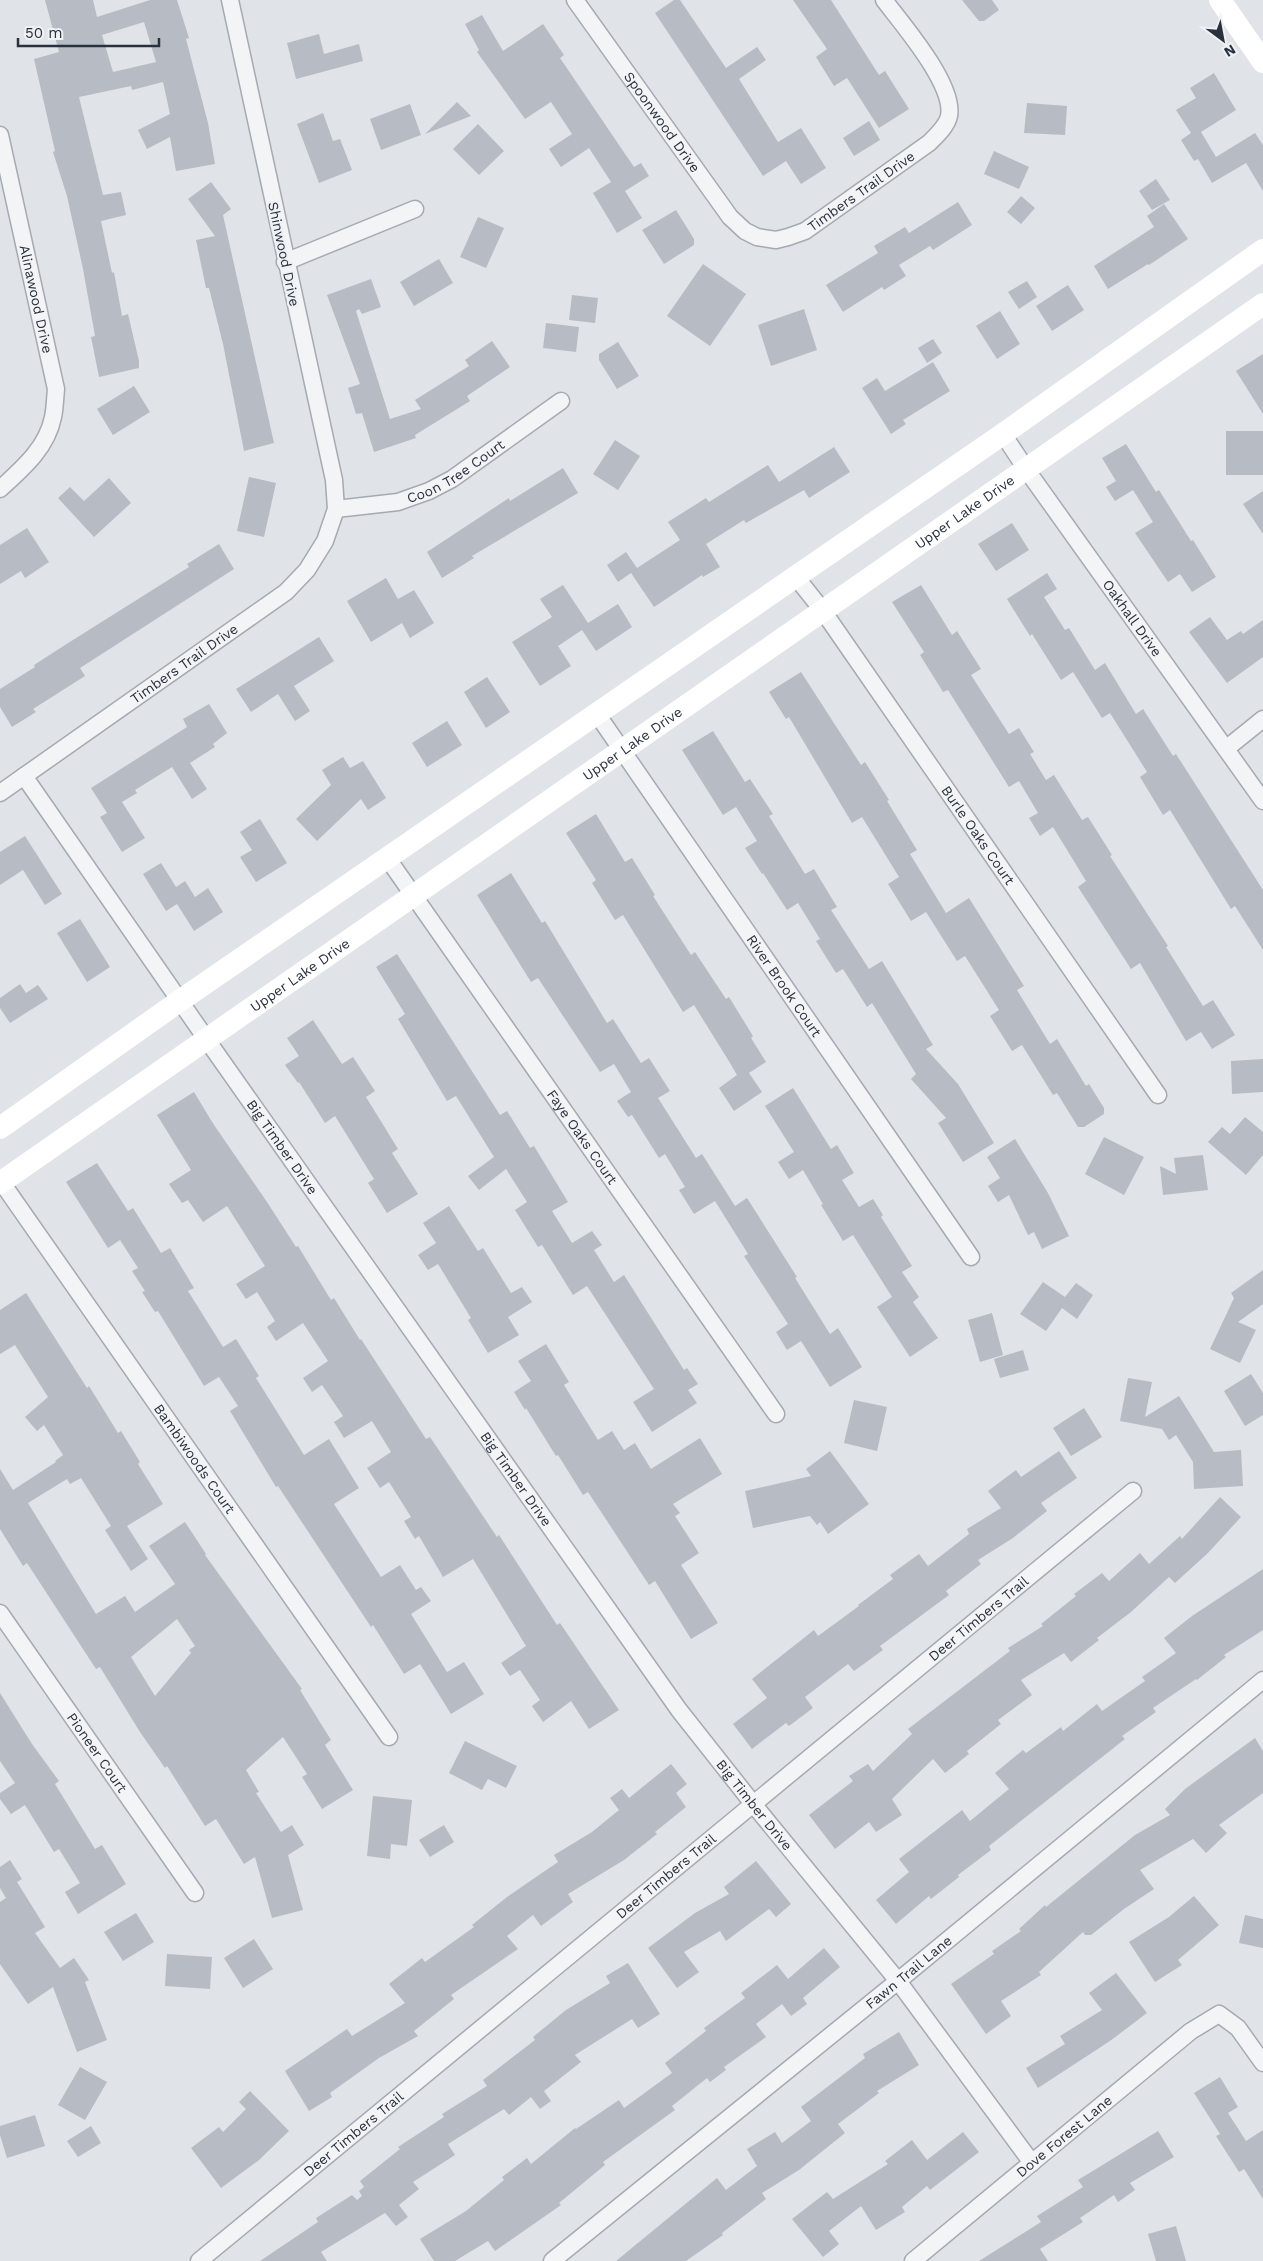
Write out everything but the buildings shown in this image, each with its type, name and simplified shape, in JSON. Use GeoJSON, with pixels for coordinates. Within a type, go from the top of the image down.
{"type":"FeatureCollection","features":[{"type":"Feature","properties":{"kind":"street","name":"Shinwood Drive"},"geometry":{"type":"LineString","coordinates":[[230,0],[285,262],[334,480],[336,508]]}},
{"type":"Feature","properties":{"kind":"street","name":"Spoonwood Drive"},"geometry":{"type":"LineString","coordinates":[[575,0],[730,217],[745,231],[757,236]]}},
{"type":"Feature","properties":{"kind":"street","name":"Timbers Trail Drive"},"geometry":{"type":"LineString","coordinates":[[757,236],[776,240],[805,231],[929,143],[940,132],[949,116],[947,96],[940,77],[884,0]]}},
{"type":"Feature","properties":{"kind":"street"},"geometry":{"type":"LineString","coordinates":[[1220,0],[1263,62]]}},
{"type":"Feature","properties":{"kind":"street","name":"Alinawood Drive"},"geometry":{"type":"LineString","coordinates":[[0,135],[56,389],[53,417],[45,441],[32,458],[0,490]]}},
{"type":"Feature","properties":{"kind":"street"},"geometry":{"type":"LineString","coordinates":[[285,262],[415,209]]}},
{"type":"Feature","properties":{"kind":"street"},"geometry":{"type":"LineString","coordinates":[[0,1128],[181,1000],[1003,434],[1263,250]]}},
{"type":"Feature","properties":{"kind":"street","name":"Upper Lake Drive"},"geometry":{"type":"LineString","coordinates":[[0,1181],[207,1040],[413,894],[621,752],[1263,304]]}},
{"type":"Feature","properties":{"kind":"street","name":"Coon Tree Court"},"geometry":{"type":"LineString","coordinates":[[336,508],[398,502],[429,492],[452,479],[561,401]]}},
{"type":"Feature","properties":{"kind":"street","name":"Oakhall Drive"},"geometry":{"type":"LineString","coordinates":[[1003,434],[1263,801]]}},
{"type":"Feature","properties":{"kind":"street","name":"Timbers Trail Drive"},"geometry":{"type":"LineString","coordinates":[[0,792],[286,592],[307,570],[325,541],[336,508]]}},
{"type":"Feature","properties":{"kind":"street","name":"Burle Oaks Court"},"geometry":{"type":"LineString","coordinates":[[796,577],[823,611],[1158,1095]]}},
{"type":"Feature","properties":{"kind":"street","name":"River Brook Court"},"geometry":{"type":"LineString","coordinates":[[597,714],[621,752],[970,1257]]}},
{"type":"Feature","properties":{"kind":"street"},"geometry":{"type":"LineString","coordinates":[[1227,748],[1263,719]]}},
{"type":"Feature","properties":{"kind":"street","name":"Big Timber Drive"},"geometry":{"type":"LineString","coordinates":[[24,776],[207,1040],[679,1710],[898,1981],[1032,2163]]}},
{"type":"Feature","properties":{"kind":"street","name":"Faye Oaks Court"},"geometry":{"type":"LineString","coordinates":[[388,859],[776,1414]]}},
{"type":"Feature","properties":{"kind":"street","name":"Bambiwoods Court"},"geometry":{"type":"LineString","coordinates":[[0,1181],[390,1737]]}},
{"type":"Feature","properties":{"kind":"street","name":"Deer Timbers Trail"},"geometry":{"type":"LineString","coordinates":[[200,2261],[1133,1492]]}},
{"type":"Feature","properties":{"kind":"street","name":"Pioneer Court"},"geometry":{"type":"LineString","coordinates":[[0,1613],[194,1893]]}},
{"type":"Feature","properties":{"kind":"street","name":"Fawn Trail Lane"},"geometry":{"type":"LineString","coordinates":[[552,2261],[898,1981],[1263,1680]]}},
{"type":"Feature","properties":{"kind":"street","name":"Dove Forest Lane"},"geometry":{"type":"LineString","coordinates":[[913,2261],[1191,2032],[1218,2014],[1238,2028],[1263,2063]]}}]}
